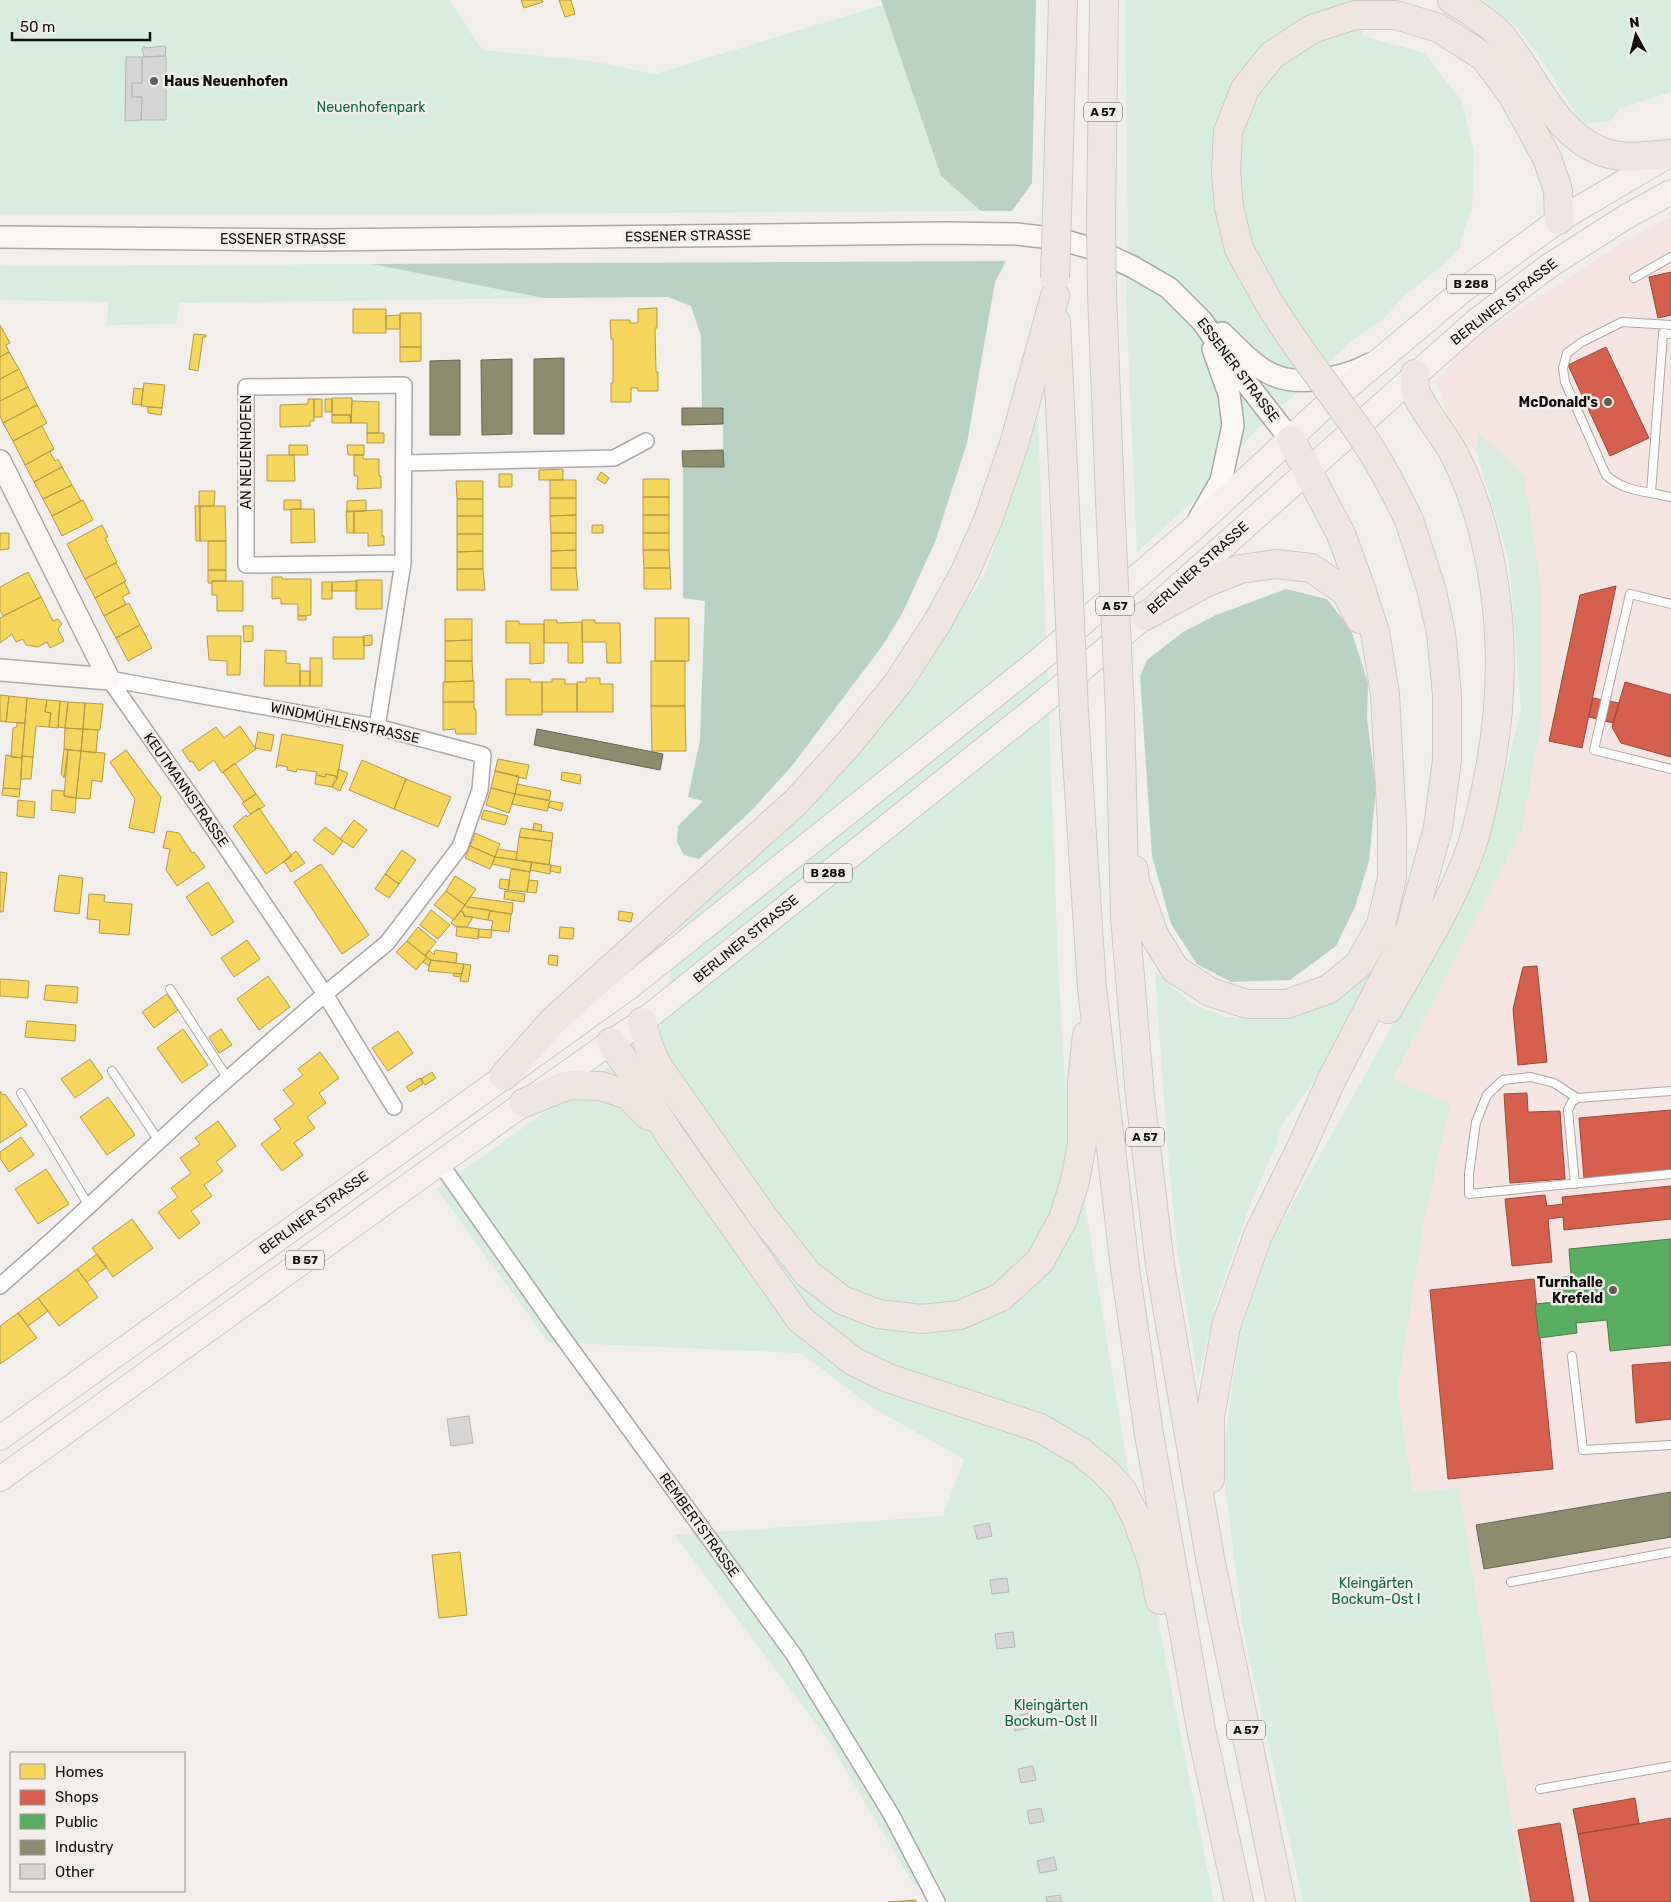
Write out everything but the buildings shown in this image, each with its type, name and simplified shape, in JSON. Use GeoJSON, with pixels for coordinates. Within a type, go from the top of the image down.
{"type":"FeatureCollection","features":[{"type":"Feature","properties":{"kind":"highway","name":"A 57"},"geometry":{"type":"LineString","coordinates":[[1063,0],[1055,287],[1074,713],[1092,988],[1132,1317],[1149,1434],[1201,1729],[1239,1902]]}},
{"type":"Feature","properties":{"kind":"highway","name":"A 57"},"geometry":{"type":"LineString","coordinates":[[1104,0],[1102,293],[1120,712],[1125,917],[1140,1096],[1160,1265],[1210,1558],[1281,1902]]}},
{"type":"Feature","properties":{"kind":"highway"},"geometry":{"type":"LineString","coordinates":[[1452,0],[1500,35],[1528,72],[1557,119],[1582,141],[1603,153],[1630,157],[1671,154]]}},
{"type":"Feature","properties":{"kind":"highway"},"geometry":{"type":"LineString","coordinates":[[1210,1558],[1210,1417],[1226,1326],[1258,1235],[1300,1150],[1332,1078],[1410,929],[1438,828],[1447,760],[1447,694],[1441,632],[1431,588],[1409,520],[1389,479],[1362,434],[1277,318],[1239,249],[1229,207],[1226,172],[1228,132],[1245,89],[1272,55],[1312,29],[1355,15],[1396,15],[1439,28],[1484,57],[1512,94],[1547,158],[1558,190],[1559,220]]}},
{"type":"Feature","properties":{"kind":"highway"},"geometry":{"type":"LineString","coordinates":[[504,1076],[553,1021],[797,801],[850,742],[898,683],[937,623],[965,572],[988,520],[1014,444],[1055,287]]}},
{"type":"Feature","properties":{"kind":"highway"},"geometry":{"type":"LineString","coordinates":[[1300,1150],[1359,1060],[1442,914],[1471,847],[1485,798],[1497,734],[1501,668],[1498,605],[1487,544],[1472,495],[1453,451],[1420,400],[1415,388],[1415,374]]}},
{"type":"Feature","properties":{"kind":"highway"},"geometry":{"type":"LineString","coordinates":[[1120,712],[1135,881],[1154,935],[1175,968],[1210,992],[1247,1004],[1287,1004],[1329,990],[1359,964],[1382,925],[1392,877],[1392,817],[1385,694],[1374,632],[1341,534],[1291,440]]}},
{"type":"Feature","properties":{"kind":"highway"},"geometry":{"type":"LineString","coordinates":[[1145,616],[1205,584],[1240,569],[1276,564],[1311,568],[1346,592],[1359,616],[1385,694]]}},
{"type":"Feature","properties":{"kind":"highway"},"geometry":{"type":"LineString","coordinates":[[642,1022],[649,1047],[657,1065],[764,1218],[808,1274],[842,1300],[878,1314],[922,1319],[960,1315],[1001,1297],[1040,1262],[1063,1219],[1075,1181],[1082,1143],[1082,1081],[1092,988]]}},
{"type":"Feature","properties":{"kind":"highway"},"geometry":{"type":"LineString","coordinates":[[611,1042],[669,1134],[800,1318],[853,1361],[888,1378],[1040,1428],[1081,1452],[1103,1470],[1122,1490],[1136,1517],[1153,1564],[1173,1663],[1201,1729]]}},
{"type":"Feature","properties":{"kind":"highway"},"geometry":{"type":"LineString","coordinates":[[524,1103],[568,1085],[601,1086],[628,1095],[669,1134]]}},
{"type":"Feature","properties":{"kind":"main road","name":"BERLINER STRASSE"},"geometry":{"type":"LineString","coordinates":[[0,1438],[628,988],[1038,661],[1193,529],[1291,440],[1325,406],[1462,291],[1559,220],[1671,154]]}},
{"type":"Feature","properties":{"kind":"main road","name":"BERLINER STRASSE"},"geometry":{"type":"LineString","coordinates":[[0,1479],[524,1103],[642,1022],[1043,702],[1145,616],[1476,321],[1549,266],[1671,192]]}},
{"type":"Feature","properties":{"kind":"main road","name":"ESSENER STRASSE"},"geometry":{"type":"LineString","coordinates":[[0,237],[320,240],[1016,234],[1059,239],[1094,250],[1133,267],[1169,288],[1202,321],[1238,372],[1291,440]]}},
{"type":"Feature","properties":{"kind":"main road"},"geometry":{"type":"LineString","coordinates":[[1202,321],[1217,329],[1246,356],[1270,374],[1296,381],[1334,377],[1360,370],[1380,359]]}},
{"type":"Feature","properties":{"kind":"main road"},"geometry":{"type":"LineString","coordinates":[[1193,529],[1221,480],[1232,425],[1230,394],[1202,321]]}},
{"type":"Feature","properties":{"kind":"main road","name":"KEUTMANNSTRASSE"},"geometry":{"type":"LineString","coordinates":[[0,461],[109,679]]}},
{"type":"Feature","properties":{"kind":"main road","name":"WINDMÜHLENSTRASSE"},"geometry":{"type":"LineString","coordinates":[[0,670],[109,679]]}},
{"type":"Feature","properties":{"kind":"main road","name":"BERLINER STRASSE"},"geometry":{"type":"LineString","coordinates":[[611,1042],[610,1024],[628,988]]}},
{"type":"Feature","properties":{"kind":"street","name":"AN NEUENHOFEN"},"geometry":{"type":"LineString","coordinates":[[377,727],[403,563],[404,385],[246,387],[246,565],[403,563]]}},
{"type":"Feature","properties":{"kind":"street"},"geometry":{"type":"LineString","coordinates":[[404,463],[614,458],[646,441]]}},
{"type":"Feature","properties":{"kind":"street","name":"WINDMÜHLENSTRASSE"},"geometry":{"type":"LineString","coordinates":[[109,679],[377,727],[483,755],[480,790],[460,847],[387,943],[324,994]]}},
{"type":"Feature","properties":{"kind":"street","name":"KEUTMANNSTRASSE"},"geometry":{"type":"LineString","coordinates":[[109,679],[202,812],[324,994],[394,1107]]}},
{"type":"Feature","properties":{"kind":"street"},"geometry":{"type":"LineString","coordinates":[[0,1286],[324,994]]}},
{"type":"Feature","properties":{"kind":"street","name":"REMBERTSTRASSE"},"geometry":{"type":"LineString","coordinates":[[440,1163],[556,1328],[794,1655],[891,1814],[937,1902]]}},
{"type":"Feature","properties":{"kind":"lane"},"geometry":{"type":"LineString","coordinates":[[1634,278],[1671,257]]}},
{"type":"Feature","properties":{"kind":"lane"},"geometry":{"type":"LineString","coordinates":[[1671,325],[1622,322],[1582,342],[1567,353],[1563,368],[1565,382],[1606,475],[1616,483],[1628,488],[1671,497]]}},
{"type":"Feature","properties":{"kind":"lane"},"geometry":{"type":"LineString","coordinates":[[1651,493],[1663,334],[1671,334]]}},
{"type":"Feature","properties":{"kind":"lane"},"geometry":{"type":"LineString","coordinates":[[1671,604],[1630,594],[1594,750],[1671,769]]}},
{"type":"Feature","properties":{"kind":"lane"},"geometry":{"type":"LineString","coordinates":[[170,989],[228,1079]]}},
{"type":"Feature","properties":{"kind":"lane"},"geometry":{"type":"LineString","coordinates":[[112,1071],[159,1141]]}},
{"type":"Feature","properties":{"kind":"lane"},"geometry":{"type":"LineString","coordinates":[[1577,1098],[1554,1083],[1531,1077],[1504,1080],[1487,1095],[1476,1122],[1469,1173],[1469,1194],[1671,1174]]}},
{"type":"Feature","properties":{"kind":"lane"},"geometry":{"type":"LineString","coordinates":[[1575,1184],[1568,1110],[1572,1102],[1577,1098],[1671,1091]]}},
{"type":"Feature","properties":{"kind":"lane"},"geometry":{"type":"LineString","coordinates":[[21,1093],[89,1206]]}},
{"type":"Feature","properties":{"kind":"lane"},"geometry":{"type":"LineString","coordinates":[[1572,1356],[1583,1450],[1671,1444]]}},
{"type":"Feature","properties":{"kind":"lane"},"geometry":{"type":"LineString","coordinates":[[1511,1582],[1671,1552]]}},
{"type":"Feature","properties":{"kind":"lane"},"geometry":{"type":"LineString","coordinates":[[1540,1789],[1671,1766]]}},
{"type":"Feature","properties":{"kind":"shaded area"},"geometry":{"type":"Polygon","coordinates":[[[1671,217],[1671,1902],[1525,1902],[1459,1488],[1413,1492],[1399,1400],[1399,1380],[1425,1217],[1449,1104],[1393,1080],[1522,830],[1542,591],[1478,434],[1477,454],[1448,417],[1437,382],[1465,344],[1632,237],[1671,217]]]}},
{"type":"Feature","properties":{"kind":"green space","name":"Neuenhofenpark"},"geometry":{"type":"Polygon","coordinates":[[[0,0],[449,0],[482,50],[591,61],[655,74],[883,5],[941,176],[981,211],[474,214],[0,214],[0,0]],[[165,46],[144,47],[144,57],[126,57],[126,121],[166,119],[165,46]]]}},
{"type":"Feature","properties":{"kind":"green space"},"geometry":{"type":"Polygon","coordinates":[[[881,0],[1036,0],[1032,183],[1012,211],[981,211],[941,176],[881,0]]]}},
{"type":"Feature","properties":{"kind":"green space"},"geometry":{"type":"Polygon","coordinates":[[[1125,0],[1363,0],[1363,36],[1424,53],[1462,101],[1474,153],[1472,208],[1460,247],[1437,270],[1407,293],[1382,320],[1353,340],[1254,432],[1199,496],[1137,552],[1126,301],[1128,234],[1125,0]]]}},
{"type":"Feature","properties":{"kind":"green space"},"geometry":{"type":"Polygon","coordinates":[[[1483,0],[1671,0],[1671,92],[1619,109],[1610,121],[1582,124],[1545,65],[1517,27],[1483,0]]]}},
{"type":"Feature","properties":{"kind":"green space"},"geometry":{"type":"Polygon","coordinates":[[[1006,261],[995,282],[967,443],[935,542],[902,614],[883,645],[792,766],[750,812],[699,859],[684,855],[677,842],[678,826],[703,801],[688,797],[700,740],[705,601],[683,598],[683,468],[723,467],[723,408],[702,409],[701,336],[691,306],[668,297],[543,298],[372,264],[1006,261]]]}},
{"type":"Feature","properties":{"kind":"green space"},"geometry":{"type":"Polygon","coordinates":[[[372,264],[543,298],[179,303],[176,324],[107,325],[108,302],[0,300],[0,266],[372,264]]]}},
{"type":"Feature","properties":{"kind":"green space","name":"Kleingärten Bockum-Ost II"},"geometry":{"type":"Polygon","coordinates":[[[1038,417],[1058,964],[1065,1083],[1128,1469],[1214,1902],[947,1902],[939,1884],[914,1885],[825,1735],[675,1535],[943,1516],[964,1459],[875,1409],[801,1353],[548,1342],[437,1189],[660,1030],[681,917],[812,809],[984,577],[1038,417]]]}},
{"type":"Feature","properties":{"kind":"green space","name":"Kleingärten Bockum-Ost I"},"geometry":{"type":"Polygon","coordinates":[[[1478,433],[1524,476],[1542,591],[1542,716],[1522,830],[1393,1079],[1450,1104],[1425,1217],[1399,1380],[1399,1400],[1413,1492],[1459,1488],[1525,1902],[1303,1902],[1243,1628],[1222,1460],[1240,1334],[1274,1236],[1482,864],[1521,711],[1509,560],[1477,454],[1478,433]]]}},
{"type":"Feature","properties":{"kind":"green space"},"geometry":{"type":"Polygon","coordinates":[[[1286,589],[1327,599],[1351,630],[1368,683],[1367,718],[1376,789],[1369,861],[1355,907],[1336,946],[1290,980],[1231,982],[1197,964],[1171,924],[1152,856],[1140,676],[1147,660],[1183,632],[1216,615],[1286,589]]]}},
{"type":"Feature","properties":{"kind":"green space"},"geometry":{"type":"Polygon","coordinates":[[[1378,956],[1381,967],[1309,1088],[1281,1126],[1277,1144],[1251,1202],[1216,1303],[1198,1380],[1177,1248],[1155,971],[1192,1004],[1226,1017],[1262,1019],[1296,1015],[1331,1001],[1366,977],[1378,956]]]}},
{"type":"Feature","properties":{"kind":"place","name":"Haus Neuenhofen"},"geometry":{"type":"Point","coordinates":[154,81]}},
{"type":"Feature","properties":{"kind":"place","name":"McDonald's"},"geometry":{"type":"Point","coordinates":[1608,402]}},
{"type":"Feature","properties":{"kind":"place","name":"Turnhalle Krefeld"},"geometry":{"type":"Point","coordinates":[1613,1290]}}]}
